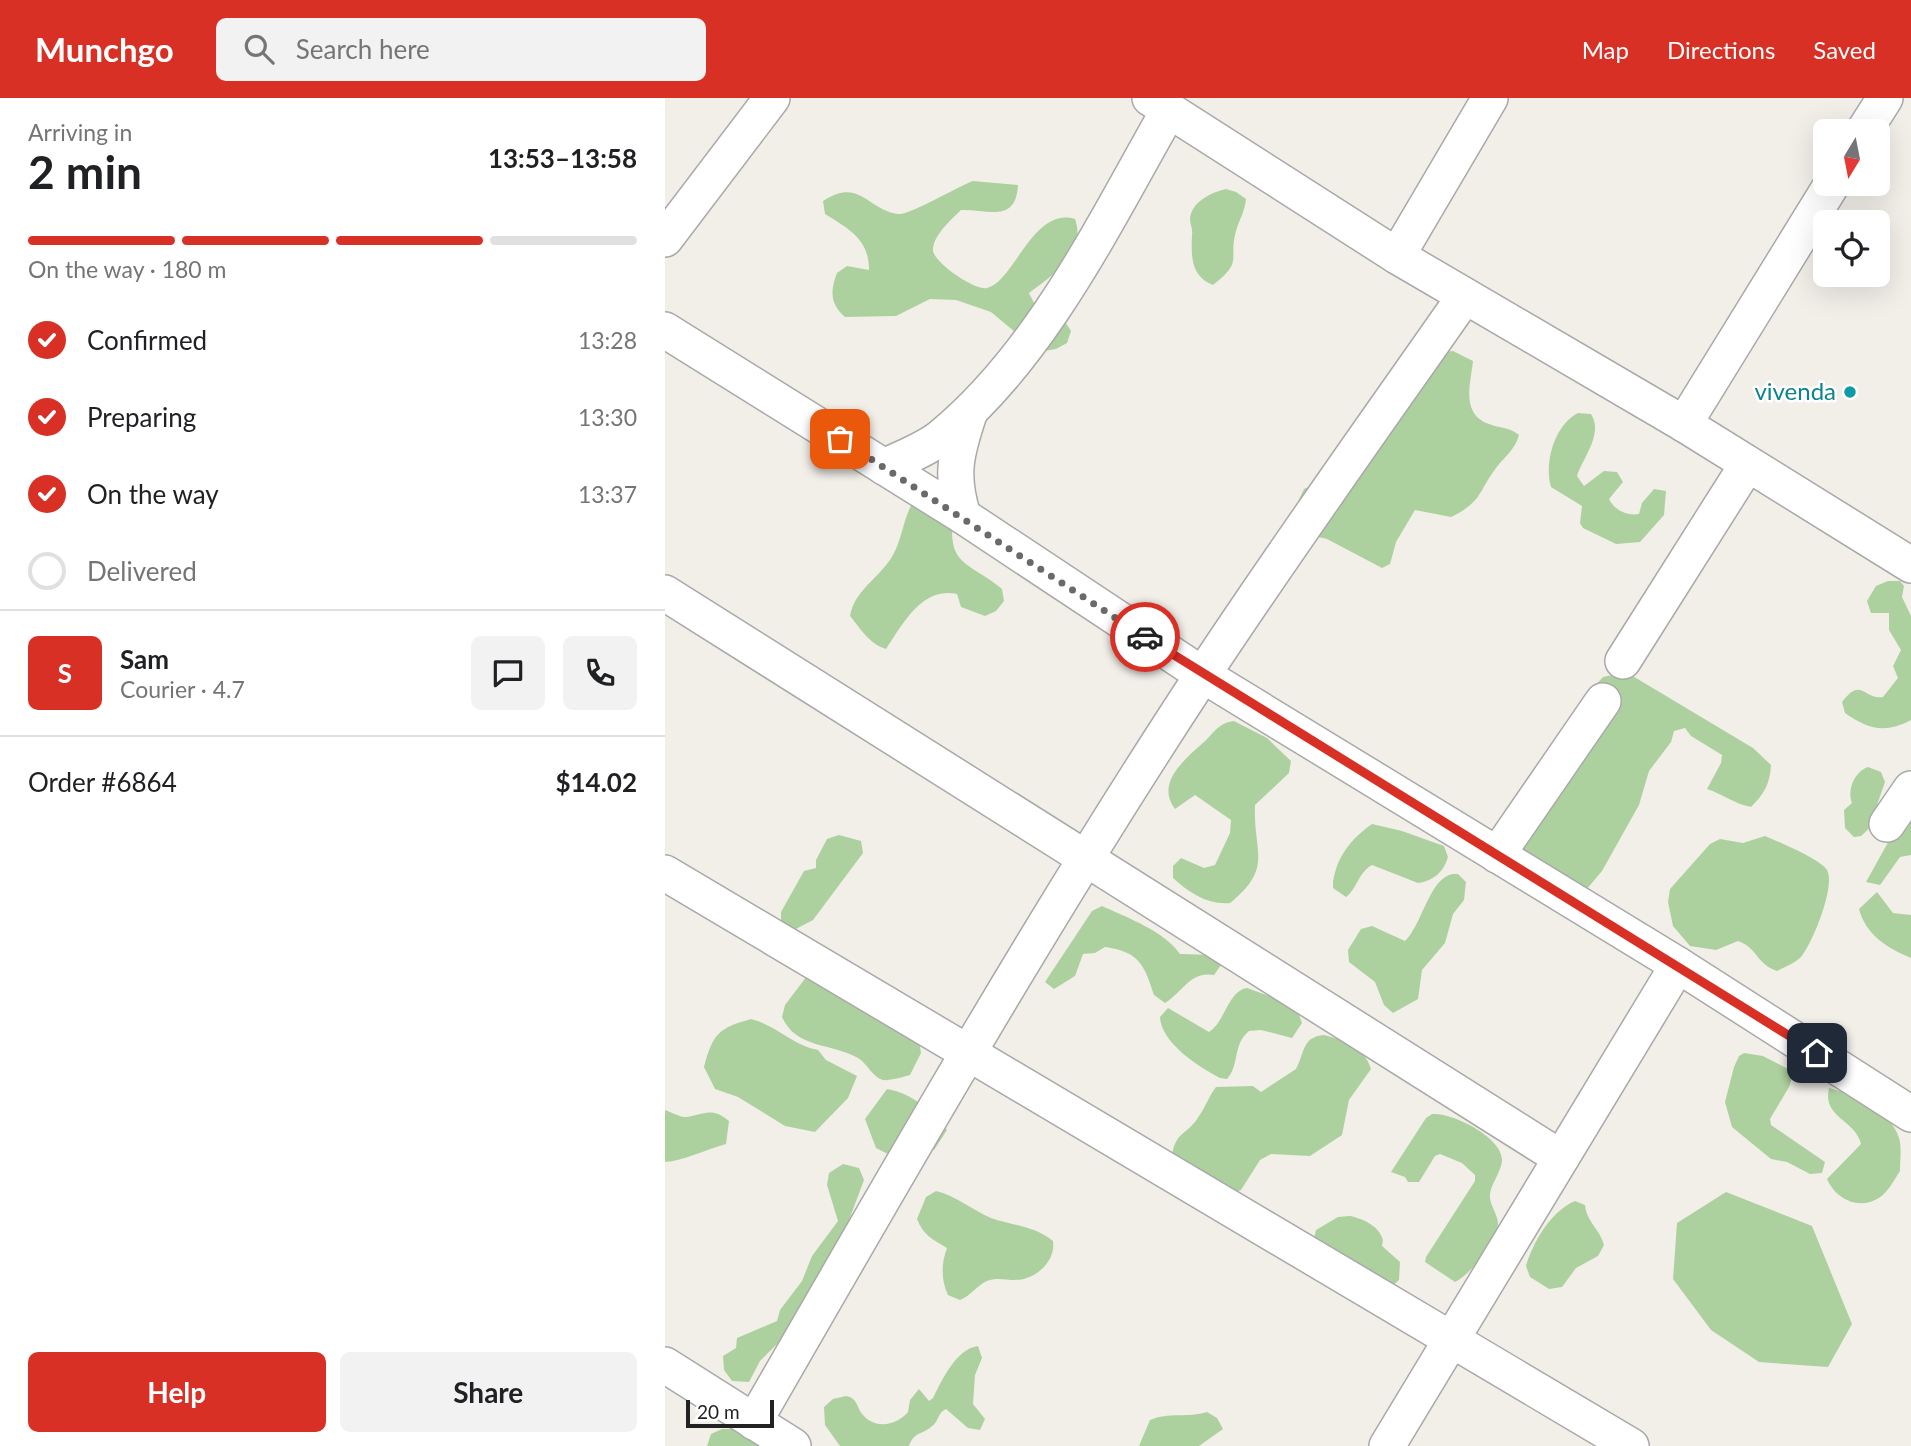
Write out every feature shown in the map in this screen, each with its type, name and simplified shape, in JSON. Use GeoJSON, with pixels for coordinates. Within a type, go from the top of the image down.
{"type":"FeatureCollection","features":[{"type":"Feature","properties":{"kind":"street"},"geometry":{"type":"LineString","coordinates":[[665,239],[772,98]]}},
{"type":"Feature","properties":{"kind":"street"},"geometry":{"type":"LineString","coordinates":[[1398,256],[1490,98]]}},
{"type":"Feature","properties":{"kind":"street"},"geometry":{"type":"LineString","coordinates":[[1872,119],[1885,98]]}},
{"type":"Feature","properties":{"kind":"street"},"geometry":{"type":"LineString","coordinates":[[884,467],[940,439],[971,407],[1061,301],[1160,104],[1398,256],[1684,424],[1911,565]]}},
{"type":"Feature","properties":{"kind":"street"},"geometry":{"type":"LineString","coordinates":[[1684,424],[1825,196]]}},
{"type":"Feature","properties":{"kind":"street"},"geometry":{"type":"LineString","coordinates":[[754,1422],[967,1051],[1086,858],[1203,676],[1465,296]]}},
{"type":"Feature","properties":{"kind":"street"},"geometry":{"type":"LineString","coordinates":[[665,330],[963,516],[1203,676],[1678,965],[1911,1114]]}},
{"type":"Feature","properties":{"kind":"street"},"geometry":{"type":"LineString","coordinates":[[963,516],[957,496],[954,459],[971,407]]}},
{"type":"Feature","properties":{"kind":"street"},"geometry":{"type":"LineString","coordinates":[[1623,661],[1747,465]]}},
{"type":"Feature","properties":{"kind":"street"},"geometry":{"type":"LineString","coordinates":[[665,593],[1561,1158]]}},
{"type":"Feature","properties":{"kind":"street"},"geometry":{"type":"LineString","coordinates":[[1497,855],[1603,701]]}},
{"type":"Feature","properties":{"kind":"street"},"geometry":{"type":"LineString","coordinates":[[1887,824],[1911,789]]}},
{"type":"Feature","properties":{"kind":"street"},"geometry":{"type":"LineString","coordinates":[[665,873],[1631,1446]]}},
{"type":"Feature","properties":{"kind":"street"},"geometry":{"type":"LineString","coordinates":[[1387,1446],[1678,965]]}},
{"type":"Feature","properties":{"kind":"street"},"geometry":{"type":"LineString","coordinates":[[665,1365],[793,1446]]}},
{"type":"Feature","properties":{"kind":"green space"},"geometry":{"type":"Polygon","coordinates":[[[973,181],[1018,185],[1016,197],[1012,205],[999,212],[961,210],[936,239],[933,250],[955,275],[981,288],[997,283],[1025,246],[1047,223],[1060,218],[1075,219],[1077,231],[1072,253],[1057,271],[1029,293],[1034,303],[1055,313],[1071,331],[1067,343],[1056,349],[1039,352],[991,312],[956,300],[930,299],[896,316],[845,317],[836,307],[833,286],[837,273],[847,266],[869,270],[868,259],[856,236],[825,214],[823,201],[846,192],[898,214],[922,206],[973,181]]]}},
{"type":"Feature","properties":{"kind":"green space"},"geometry":{"type":"Polygon","coordinates":[[[1226,189],[1246,199],[1236,231],[1232,265],[1213,285],[1196,271],[1190,219],[1198,203],[1209,195],[1226,189]]]}},
{"type":"Feature","properties":{"kind":"green space"},"geometry":{"type":"Polygon","coordinates":[[[1453,351],[1473,361],[1469,397],[1474,413],[1489,424],[1519,435],[1478,496],[1469,506],[1451,517],[1415,510],[1396,542],[1390,564],[1382,568],[1327,539],[1314,536],[1294,510],[1304,489],[1315,484],[1442,352],[1453,351]]]}},
{"type":"Feature","properties":{"kind":"green space"},"geometry":{"type":"Polygon","coordinates":[[[1578,413],[1591,414],[1595,430],[1591,446],[1577,476],[1584,486],[1604,471],[1617,472],[1623,482],[1609,499],[1618,509],[1634,514],[1639,514],[1642,503],[1654,489],[1666,491],[1664,515],[1640,542],[1616,544],[1583,528],[1580,523],[1582,506],[1551,487],[1549,467],[1553,446],[1563,426],[1578,413]]]}},
{"type":"Feature","properties":{"kind":"green space"},"geometry":{"type":"Polygon","coordinates":[[[918,495],[953,518],[952,534],[957,555],[1002,589],[1004,601],[996,611],[985,616],[961,607],[957,594],[933,596],[906,619],[886,649],[870,640],[850,616],[857,598],[893,555],[909,509],[918,495]]]}},
{"type":"Feature","properties":{"kind":"green space"},"geometry":{"type":"Polygon","coordinates":[[[1888,581],[1900,581],[1904,586],[1902,597],[1911,616],[1911,720],[1893,727],[1877,728],[1845,713],[1842,702],[1849,694],[1858,690],[1883,697],[1898,678],[1893,666],[1901,650],[1889,630],[1889,613],[1871,613],[1867,601],[1876,586],[1888,581]]]}},
{"type":"Feature","properties":{"kind":"green space"},"geometry":{"type":"Polygon","coordinates":[[[1626,672],[1753,748],[1771,765],[1769,778],[1751,807],[1707,789],[1721,763],[1722,755],[1691,736],[1685,728],[1674,731],[1671,742],[1649,771],[1639,805],[1602,871],[1586,890],[1516,848],[1580,702],[1603,677],[1626,672]]]}},
{"type":"Feature","properties":{"kind":"green space"},"geometry":{"type":"Polygon","coordinates":[[[1234,721],[1267,738],[1291,761],[1289,773],[1255,805],[1257,869],[1244,890],[1230,903],[1222,903],[1199,897],[1186,889],[1173,878],[1173,866],[1181,858],[1204,868],[1215,865],[1230,833],[1231,820],[1195,795],[1175,809],[1168,790],[1170,781],[1181,764],[1220,726],[1234,721]]]}},
{"type":"Feature","properties":{"kind":"green space"},"geometry":{"type":"Polygon","coordinates":[[[1868,767],[1881,772],[1885,782],[1877,805],[1875,823],[1861,836],[1854,837],[1845,828],[1844,810],[1852,803],[1850,793],[1855,777],[1868,767]]]}},
{"type":"Feature","properties":{"kind":"green space"},"geometry":{"type":"Polygon","coordinates":[[[1911,801],[1911,855],[1900,857],[1880,885],[1866,882],[1911,801]]]}},
{"type":"Feature","properties":{"kind":"green space"},"geometry":{"type":"Polygon","coordinates":[[[1372,824],[1444,846],[1448,857],[1444,867],[1433,878],[1418,883],[1372,865],[1346,897],[1333,888],[1338,864],[1351,842],[1372,824]]]}},
{"type":"Feature","properties":{"kind":"green space"},"geometry":{"type":"Polygon","coordinates":[[[839,835],[861,841],[863,853],[813,920],[792,931],[781,924],[781,912],[804,871],[816,868],[816,860],[827,839],[839,835]]]}},
{"type":"Feature","properties":{"kind":"green space"},"geometry":{"type":"Polygon","coordinates":[[[1765,836],[1817,861],[1827,870],[1829,878],[1826,901],[1806,950],[1796,961],[1777,971],[1738,941],[1716,950],[1690,946],[1673,926],[1668,902],[1670,889],[1710,844],[1720,839],[1743,843],[1765,836]]]}},
{"type":"Feature","properties":{"kind":"green space"},"geometry":{"type":"Polygon","coordinates":[[[1452,874],[1458,874],[1466,882],[1464,900],[1453,914],[1445,943],[1422,970],[1418,999],[1393,1013],[1384,1005],[1375,982],[1349,962],[1348,950],[1361,929],[1372,926],[1405,941],[1437,884],[1452,874]]]}},
{"type":"Feature","properties":{"kind":"green space"},"geometry":{"type":"Polygon","coordinates":[[[1877,892],[1893,913],[1911,915],[1911,958],[1879,940],[1862,918],[1859,909],[1877,892]]]}},
{"type":"Feature","properties":{"kind":"green space"},"geometry":{"type":"Polygon","coordinates":[[[1102,906],[1165,938],[1180,954],[1215,955],[1221,965],[1214,975],[1193,979],[1165,1003],[1154,995],[1143,968],[1133,956],[1105,947],[1095,953],[1083,954],[1075,976],[1054,989],[1045,982],[1092,911],[1102,906]]]}},
{"type":"Feature","properties":{"kind":"green space"},"geometry":{"type":"Polygon","coordinates":[[[807,976],[919,1041],[921,1053],[910,1075],[883,1080],[858,1058],[796,1035],[782,1017],[785,1005],[807,976]]]}},
{"type":"Feature","properties":{"kind":"green space"},"geometry":{"type":"Polygon","coordinates":[[[1247,988],[1272,997],[1298,1012],[1302,1023],[1292,1038],[1261,1030],[1249,1031],[1240,1042],[1231,1073],[1227,1079],[1220,1078],[1192,1061],[1174,1045],[1162,1027],[1160,1017],[1168,1008],[1209,1032],[1235,995],[1247,988]]]}},
{"type":"Feature","properties":{"kind":"green space"},"geometry":{"type":"Polygon","coordinates":[[[751,1019],[818,1050],[826,1060],[857,1076],[848,1098],[815,1132],[785,1126],[738,1097],[715,1089],[704,1067],[714,1039],[724,1029],[751,1019]]]}},
{"type":"Feature","properties":{"kind":"green space"},"geometry":{"type":"Polygon","coordinates":[[[1324,1035],[1346,1042],[1359,1050],[1371,1069],[1349,1100],[1342,1135],[1310,1156],[1271,1154],[1260,1160],[1241,1190],[1229,1194],[1172,1156],[1179,1137],[1195,1122],[1216,1087],[1253,1086],[1261,1092],[1296,1069],[1308,1042],[1324,1035]]]}},
{"type":"Feature","properties":{"kind":"green space"},"geometry":{"type":"Polygon","coordinates":[[[1744,1053],[1763,1056],[1790,1070],[1793,1075],[1789,1087],[1770,1119],[1771,1125],[1825,1162],[1822,1173],[1810,1174],[1787,1162],[1771,1159],[1732,1127],[1725,1102],[1734,1067],[1739,1056],[1744,1053]]]}},
{"type":"Feature","properties":{"kind":"green space"},"geometry":{"type":"Polygon","coordinates":[[[1829,1088],[1860,1099],[1880,1112],[1895,1128],[1899,1138],[1900,1171],[1885,1193],[1871,1202],[1855,1203],[1841,1197],[1827,1179],[1861,1144],[1858,1136],[1830,1106],[1829,1088]]]}},
{"type":"Feature","properties":{"kind":"green space"},"geometry":{"type":"Polygon","coordinates":[[[887,1089],[920,1104],[947,1130],[934,1150],[890,1155],[876,1148],[865,1119],[887,1089]]]}},
{"type":"Feature","properties":{"kind":"green space"},"geometry":{"type":"Polygon","coordinates":[[[665,1110],[685,1117],[718,1114],[729,1121],[726,1144],[665,1162],[665,1110]]]}},
{"type":"Feature","properties":{"kind":"green space"},"geometry":{"type":"Polygon","coordinates":[[[1432,1114],[1452,1117],[1486,1135],[1500,1152],[1502,1161],[1490,1193],[1498,1223],[1494,1239],[1483,1256],[1455,1282],[1425,1262],[1475,1181],[1475,1175],[1462,1163],[1440,1154],[1435,1156],[1419,1182],[1408,1182],[1405,1177],[1391,1172],[1426,1118],[1432,1114]]]}},
{"type":"Feature","properties":{"kind":"green space"},"geometry":{"type":"Polygon","coordinates":[[[843,1164],[859,1168],[864,1180],[843,1236],[786,1335],[760,1361],[749,1382],[732,1381],[724,1370],[723,1356],[736,1348],[737,1338],[777,1321],[780,1310],[802,1281],[812,1256],[838,1221],[827,1185],[829,1173],[843,1164]]]}},
{"type":"Feature","properties":{"kind":"green space"},"geometry":{"type":"Polygon","coordinates":[[[936,1191],[951,1196],[991,1218],[1030,1229],[1053,1241],[1048,1262],[1030,1277],[987,1281],[960,1300],[948,1295],[943,1272],[947,1248],[925,1233],[917,1219],[926,1197],[936,1191]]]}},
{"type":"Feature","properties":{"kind":"green space"},"geometry":{"type":"Polygon","coordinates":[[[1726,1192],[1812,1226],[1852,1324],[1828,1367],[1759,1362],[1711,1330],[1673,1279],[1677,1223],[1726,1192]]]}},
{"type":"Feature","properties":{"kind":"green space"},"geometry":{"type":"Polygon","coordinates":[[[1575,1201],[1585,1205],[1588,1217],[1604,1245],[1598,1256],[1576,1268],[1562,1287],[1549,1289],[1530,1277],[1526,1266],[1544,1228],[1558,1212],[1575,1201]]]}},
{"type":"Feature","properties":{"kind":"green space"},"geometry":{"type":"Polygon","coordinates":[[[1350,1216],[1366,1221],[1374,1227],[1381,1235],[1382,1246],[1400,1262],[1399,1280],[1386,1292],[1313,1242],[1316,1230],[1338,1217],[1350,1216]]]}},
{"type":"Feature","properties":{"kind":"green space"},"geometry":{"type":"Polygon","coordinates":[[[978,1346],[982,1358],[975,1375],[973,1404],[985,1419],[980,1430],[968,1428],[946,1409],[934,1425],[913,1438],[909,1446],[840,1446],[825,1425],[824,1407],[833,1399],[846,1396],[853,1399],[863,1415],[874,1423],[886,1424],[898,1420],[908,1412],[910,1400],[919,1389],[929,1401],[956,1359],[970,1348],[978,1346]]]}},
{"type":"Feature","properties":{"kind":"green space"},"geometry":{"type":"Polygon","coordinates":[[[1207,1412],[1217,1418],[1223,1429],[1199,1446],[1139,1446],[1150,1420],[1207,1412]]]}},
{"type":"Feature","properties":{"kind":"green space"},"geometry":{"type":"Polygon","coordinates":[[[722,1429],[733,1429],[767,1446],[707,1446],[711,1434],[722,1429]]]}},
{"type":"Feature","properties":{"kind":"way so far"},"geometry":{"type":"LineString","coordinates":[[840,439],[963,516],[1145,637]]}},
{"type":"Feature","properties":{"kind":"place","name":"vivenda"},"geometry":{"type":"Point","coordinates":[1850,392]}},
{"type":"Feature","properties":{"kind":"route"},"geometry":{"type":"LineString","coordinates":[[1145,637],[1203,676],[1678,965],[1817,1053]]}}]}
